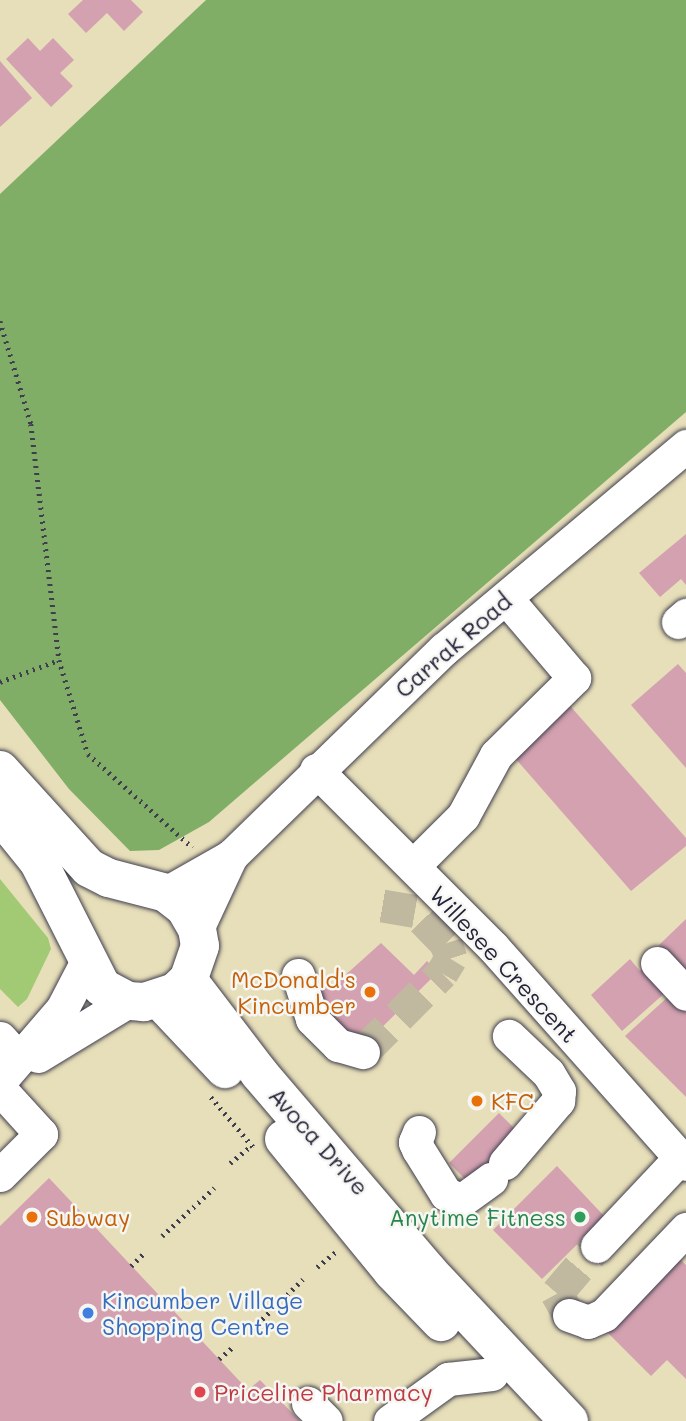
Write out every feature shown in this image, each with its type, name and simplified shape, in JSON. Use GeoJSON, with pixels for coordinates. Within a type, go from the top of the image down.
{"type":"FeatureCollection","features":[{"type":"Feature","properties":{"kind":"main road"},"geometry":{"type":"LineString","coordinates":[[0,770],[89,867],[153,890],[185,908],[197,929],[199,955],[159,994]]}},
{"type":"Feature","properties":{"kind":"main road","name":"Avoca Drive"},"geometry":{"type":"LineString","coordinates":[[0,815],[38,861],[102,986],[159,994],[259,1073],[428,1271],[569,1421]]}},
{"type":"Feature","properties":{"kind":"main road"},"geometry":{"type":"LineString","coordinates":[[86,954],[96,911],[115,894],[153,890]]}},
{"type":"Feature","properties":{"kind":"main road","name":"Avoca Drive"},"geometry":{"type":"LineString","coordinates":[[159,994],[392,1271],[537,1421]]}},
{"type":"Feature","properties":{"kind":"street","name":"Carrak Road"},"geometry":{"type":"LineString","coordinates":[[153,890],[223,861],[444,649],[686,446]]}},
{"type":"Feature","properties":{"kind":"street"},"geometry":{"type":"LineString","coordinates":[[413,866],[463,816],[496,755],[574,678],[506,598]]}},
{"type":"Feature","properties":{"kind":"street","name":"Willesee Crescent"},"geometry":{"type":"LineString","coordinates":[[316,770],[493,947],[683,1161]]}},
{"type":"Feature","properties":{"kind":"street","name":"Carrak Road"},"geometry":{"type":"LineString","coordinates":[[197,929],[223,861]]}},
{"type":"Feature","properties":{"kind":"street"},"geometry":{"type":"LineString","coordinates":[[6,1068],[62,1009],[86,954]]}},
{"type":"Feature","properties":{"kind":"street"},"geometry":{"type":"LineString","coordinates":[[657,963],[686,993]]}},
{"type":"Feature","properties":{"kind":"street"},"geometry":{"type":"LineString","coordinates":[[298,975],[312,1018],[338,1045],[363,1052]]}},
{"type":"Feature","properties":{"kind":"street"},"geometry":{"type":"LineString","coordinates":[[6,1068],[159,994]]}},
{"type":"Feature","properties":{"kind":"street"},"geometry":{"type":"LineString","coordinates":[[419,1132],[418,1149],[446,1194],[462,1200],[498,1171],[554,1111],[559,1091],[548,1073],[509,1036]]}},
{"type":"Feature","properties":{"kind":"street"},"geometry":{"type":"LineString","coordinates":[[0,1175],[41,1134],[6,1068]]}},
{"type":"Feature","properties":{"kind":"street"},"geometry":{"type":"LineString","coordinates":[[597,1247],[683,1161]]}},
{"type":"Feature","properties":{"kind":"street"},"geometry":{"type":"LineString","coordinates":[[569,1315],[588,1322],[604,1315],[686,1229]]}},
{"type":"Feature","properties":{"kind":"street"},"geometry":{"type":"LineString","coordinates":[[402,1417],[448,1379],[492,1374]]}},
{"type":"Feature","properties":{"kind":"path"},"geometry":{"type":"LineString","coordinates":[[0,321],[30,424],[59,660],[88,754],[223,861]]}},
{"type":"Feature","properties":{"kind":"path"},"geometry":{"type":"LineString","coordinates":[[0,682],[59,660]]}},
{"type":"Feature","properties":{"kind":"path"},"geometry":{"type":"LineString","coordinates":[[230,1163],[252,1145]]}},
{"type":"Feature","properties":{"kind":"path"},"geometry":{"type":"LineString","coordinates":[[162,1236],[214,1188]]}},
{"type":"Feature","properties":{"kind":"path"},"geometry":{"type":"LineString","coordinates":[[317,1267],[337,1250]]}},
{"type":"Feature","properties":{"kind":"path"},"geometry":{"type":"LineString","coordinates":[[131,1266],[144,1253]]}},
{"type":"Feature","properties":{"kind":"path"},"geometry":{"type":"LineString","coordinates":[[252,1329],[303,1279]]}},
{"type":"Feature","properties":{"kind":"path"},"geometry":{"type":"LineString","coordinates":[[219,1359],[233,1346]]}},
{"type":"Feature","properties":{"kind":"green space"},"geometry":{"type":"Polygon","coordinates":[[[206,0],[686,0],[686,412],[209,822],[159,850],[130,851],[69,789],[0,700],[0,194],[206,0]]]}},
{"type":"Feature","properties":{"kind":"green space"},"geometry":{"type":"Polygon","coordinates":[[[0,879],[48,938],[51,949],[27,999],[18,1007],[0,989],[0,879]]]}},
{"type":"Feature","properties":{"kind":"building"},"geometry":{"type":"Polygon","coordinates":[[[83,0],[131,0],[143,12],[124,31],[107,13],[86,33],[68,14],[83,0]]]}},
{"type":"Feature","properties":{"kind":"building"},"geometry":{"type":"Polygon","coordinates":[[[28,38],[40,51],[53,38],[74,60],[60,73],[73,86],[51,107],[6,59],[28,38]]]}},
{"type":"Feature","properties":{"kind":"building"},"geometry":{"type":"Polygon","coordinates":[[[0,61],[32,98],[0,127],[0,61]]]}},
{"type":"Feature","properties":{"kind":"building"},"geometry":{"type":"Polygon","coordinates":[[[686,534],[686,585],[681,579],[660,597],[639,573],[686,534]]]}},
{"type":"Feature","properties":{"kind":"building"},"geometry":{"type":"Polygon","coordinates":[[[678,664],[686,673],[686,768],[631,705],[678,664]]]}},
{"type":"Feature","properties":{"kind":"building"},"geometry":{"type":"Polygon","coordinates":[[[565,700],[686,838],[686,846],[631,891],[508,750],[565,700]]]}},
{"type":"Feature","properties":{"kind":"building"},"geometry":{"type":"Polygon","coordinates":[[[686,919],[686,982],[659,945],[686,919]]]}},
{"type":"Feature","properties":{"kind":"building"},"geometry":{"type":"Polygon","coordinates":[[[381,943],[414,975],[427,961],[438,972],[362,1047],[312,996],[327,981],[332,987],[381,943]]]}},
{"type":"Feature","properties":{"kind":"building"},"geometry":{"type":"Polygon","coordinates":[[[630,959],[640,971],[644,967],[666,992],[622,1031],[591,995],[630,959]]]}},
{"type":"Feature","properties":{"kind":"building"},"geometry":{"type":"Polygon","coordinates":[[[670,995],[686,1012],[686,1097],[625,1036],[670,995]]]}},
{"type":"Feature","properties":{"kind":"building"},"geometry":{"type":"Polygon","coordinates":[[[499,1113],[522,1136],[472,1186],[449,1163],[499,1113]]]}},
{"type":"Feature","properties":{"kind":"building"},"geometry":{"type":"Polygon","coordinates":[[[557,1166],[605,1217],[542,1279],[493,1230],[557,1166]]]}},
{"type":"Feature","properties":{"kind":"building","name":"Kincumber Village Shopping Centre"},"geometry":{"type":"Polygon","coordinates":[[[49,1178],[248,1390],[260,1380],[300,1421],[0,1421],[0,1226],[49,1178]]]}},
{"type":"Feature","properties":{"kind":"building"},"geometry":{"type":"Polygon","coordinates":[[[674,1253],[686,1265],[686,1379],[667,1360],[651,1376],[601,1326],[674,1253]]]}},
{"type":"Feature","properties":{"kind":"tunnel"},"geometry":{"type":"LineString","coordinates":[[363,1052],[442,973],[451,958],[446,943],[415,911],[368,903]]}},
{"type":"Feature","properties":{"kind":"tunnel"},"geometry":{"type":"LineString","coordinates":[[569,1315],[557,1293],[597,1246]]}},
{"type":"Feature","properties":{"kind":"place","name":"McDonald's Kincumber"},"geometry":{"type":"Point","coordinates":[370,992]}},
{"type":"Feature","properties":{"kind":"place","name":"KFC"},"geometry":{"type":"Point","coordinates":[477,1101]}},
{"type":"Feature","properties":{"kind":"place","name":"Subway"},"geometry":{"type":"Point","coordinates":[32,1217]}},
{"type":"Feature","properties":{"kind":"place","name":"Anytime Fitness"},"geometry":{"type":"Point","coordinates":[580,1217]}},
{"type":"Feature","properties":{"kind":"place","name":"Kincumber Village Shopping Centre"},"geometry":{"type":"Point","coordinates":[88,1313]}},
{"type":"Feature","properties":{"kind":"place","name":"Priceline Pharmacy"},"geometry":{"type":"Point","coordinates":[200,1392]}}]}
